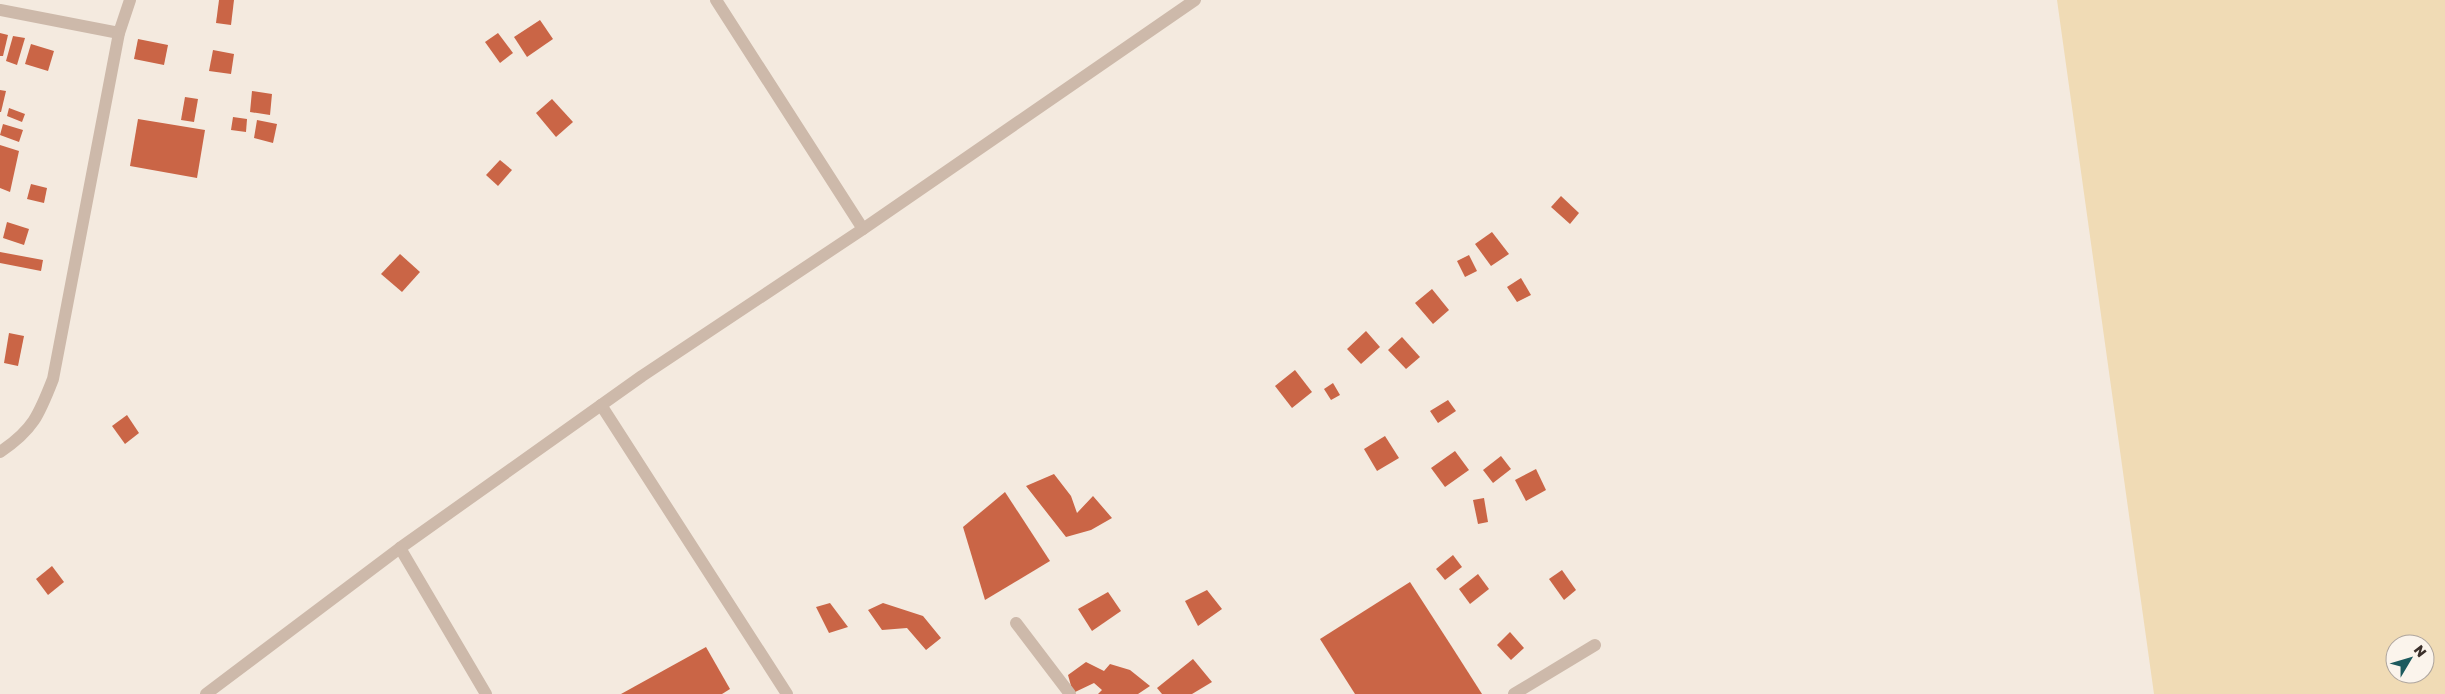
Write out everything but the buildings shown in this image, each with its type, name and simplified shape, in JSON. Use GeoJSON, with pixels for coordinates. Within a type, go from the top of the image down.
{"type":"FeatureCollection","features":[{"type":"Feature","properties":{"kind":"street"},"geometry":{"type":"LineString","coordinates":[[0,452],[19,439],[38,417],[53,379],[119,33],[130,0]]}},
{"type":"Feature","properties":{"kind":"street"},"geometry":{"type":"LineString","coordinates":[[716,0],[863,229]]}},
{"type":"Feature","properties":{"kind":"street"},"geometry":{"type":"LineString","coordinates":[[206,694],[400,548],[601,406],[863,229],[1195,0]]}},
{"type":"Feature","properties":{"kind":"street"},"geometry":{"type":"LineString","coordinates":[[0,10],[119,33]]}},
{"type":"Feature","properties":{"kind":"street"},"geometry":{"type":"LineString","coordinates":[[601,406],[787,694]]}},
{"type":"Feature","properties":{"kind":"street"},"geometry":{"type":"LineString","coordinates":[[400,548],[486,694]]}},
{"type":"Feature","properties":{"kind":"street"},"geometry":{"type":"LineString","coordinates":[[1016,623],[1070,694]]}},
{"type":"Feature","properties":{"kind":"street"},"geometry":{"type":"LineString","coordinates":[[1514,694],[1595,645]]}},
{"type":"Feature","properties":{"kind":"sand"},"geometry":{"type":"Polygon","coordinates":[[[2057,0],[2445,0],[2445,694],[2154,694],[2057,0]]]}}]}
